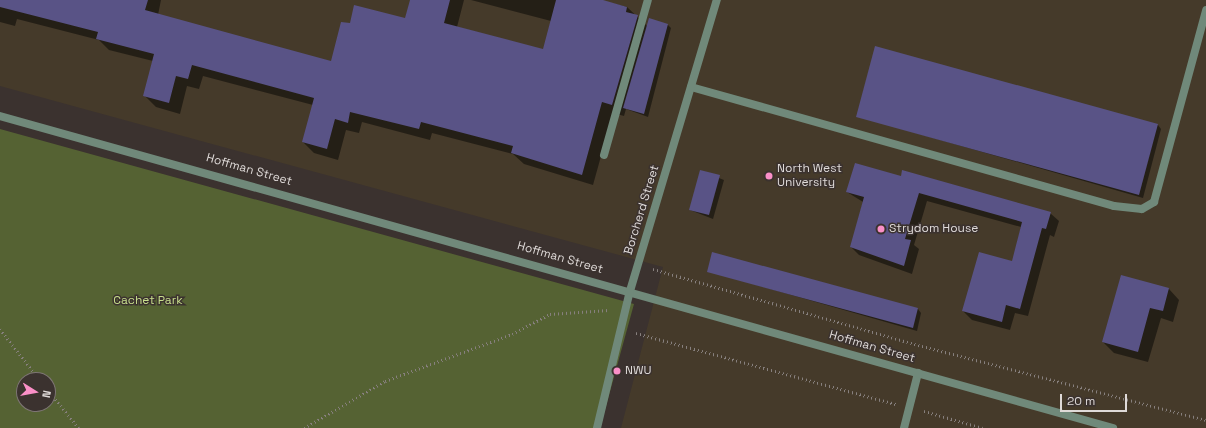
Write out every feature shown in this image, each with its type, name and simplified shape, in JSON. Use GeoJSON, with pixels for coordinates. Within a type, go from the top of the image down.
{"type":"FeatureCollection","features":[{"type":"Feature","properties":{"kind":"street"},"geometry":{"type":"LineString","coordinates":[[604,155],[648,0]]}},
{"type":"Feature","properties":{"kind":"street","name":"Borcherd Street"},"geometry":{"type":"LineString","coordinates":[[597,428],[630,291],[715,1]]}},
{"type":"Feature","properties":{"kind":"street"},"geometry":{"type":"LineString","coordinates":[[691,87],[1114,206],[1142,209],[1154,202],[1206,10]]}},
{"type":"Feature","properties":{"kind":"street","name":"Hoffman Street"},"geometry":{"type":"LineString","coordinates":[[0,116],[630,291],[1113,428]]}},
{"type":"Feature","properties":{"kind":"street"},"geometry":{"type":"LineString","coordinates":[[904,428],[918,373]]}},
{"type":"Feature","properties":{"kind":"path"},"geometry":{"type":"LineString","coordinates":[[638,265],[922,346],[1206,420]]}},
{"type":"Feature","properties":{"kind":"path"},"geometry":{"type":"LineString","coordinates":[[304,428],[385,381],[512,334],[550,314],[626,308]]}},
{"type":"Feature","properties":{"kind":"path"},"geometry":{"type":"LineString","coordinates":[[0,329],[34,372]]}},
{"type":"Feature","properties":{"kind":"path"},"geometry":{"type":"LineString","coordinates":[[621,329],[983,428]]}},
{"type":"Feature","properties":{"kind":"path"},"geometry":{"type":"LineString","coordinates":[[56,400],[79,428]]}},
{"type":"Feature","properties":{"kind":"shaded area","name":"North West University"},"geometry":{"type":"Polygon","coordinates":[[[0,0],[1206,0],[1206,428],[621,428],[663,267],[0,86],[0,0]]]}},
{"type":"Feature","properties":{"kind":"green space","name":"Cachet Park"},"geometry":{"type":"Polygon","coordinates":[[[0,129],[634,304],[600,428],[0,428],[0,129]]]}},
{"type":"Feature","properties":{"kind":"building"},"geometry":{"type":"Polygon","coordinates":[[[0,0],[148,0],[145,10],[331,61],[341,22],[350,23],[354,5],[405,18],[410,0],[450,0],[444,23],[543,49],[556,0],[603,0],[627,7],[626,12],[638,15],[612,105],[602,102],[582,175],[511,153],[513,146],[421,122],[419,129],[350,112],[348,123],[335,119],[327,149],[302,142],[314,98],[192,65],[188,79],[176,76],[169,103],[143,96],[154,54],[96,39],[98,32],[0,7],[0,0]]]}},
{"type":"Feature","properties":{"kind":"building"},"geometry":{"type":"Polygon","coordinates":[[[649,18],[668,24],[644,114],[623,108],[649,18]]]}},
{"type":"Feature","properties":{"kind":"building"},"geometry":{"type":"Polygon","coordinates":[[[875,46],[1158,124],[1139,195],[856,117],[875,46]]]}},
{"type":"Feature","properties":{"kind":"building"},"geometry":{"type":"Polygon","coordinates":[[[855,163],[901,176],[902,170],[1051,212],[1046,229],[1042,228],[1020,309],[1006,305],[1002,322],[962,311],[979,252],[1012,261],[1022,222],[919,193],[905,239],[911,240],[904,266],[850,247],[864,197],[846,192],[855,163]]]}},
{"type":"Feature","properties":{"kind":"building"},"geometry":{"type":"Polygon","coordinates":[[[700,170],[720,175],[709,215],[689,210],[700,170]]]}},
{"type":"Feature","properties":{"kind":"building"},"geometry":{"type":"Polygon","coordinates":[[[712,252],[918,308],[913,328],[707,272],[712,252]]]}},
{"type":"Feature","properties":{"kind":"building"},"geometry":{"type":"Polygon","coordinates":[[[1121,275],[1169,288],[1163,311],[1150,308],[1138,352],[1102,342],[1121,275]]]}},
{"type":"Feature","properties":{"kind":"place","name":"North West University"},"geometry":{"type":"Point","coordinates":[769,176]}},
{"type":"Feature","properties":{"kind":"place","name":"Strydom House"},"geometry":{"type":"Point","coordinates":[881,229]}},
{"type":"Feature","properties":{"kind":"place","name":"NWU"},"geometry":{"type":"Point","coordinates":[617,371]}}]}
